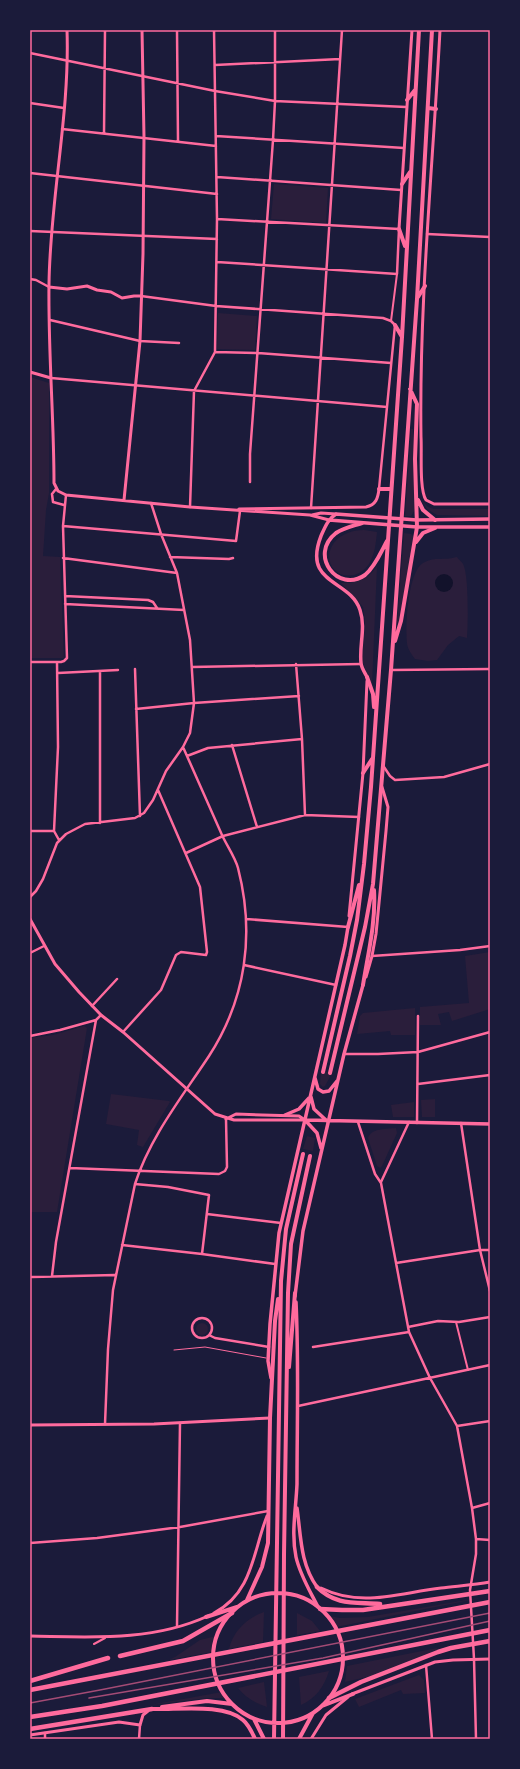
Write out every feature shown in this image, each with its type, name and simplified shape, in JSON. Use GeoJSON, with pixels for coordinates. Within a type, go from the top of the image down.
{"type":"FeatureCollection","features":[{"type":"Feature","properties":{"kind":"highway"},"geometry":{"type":"LineString","coordinates":[[317,1586],[328,1596],[340,1601],[386,1605]]}},
{"type":"Feature","properties":{"kind":"highway"},"geometry":{"type":"LineString","coordinates":[[320,1609],[356,1610],[490,1591]]}},
{"type":"Feature","properties":{"kind":"highway"},"geometry":{"type":"LineString","coordinates":[[30,1690],[490,1602]]}},
{"type":"Feature","properties":{"kind":"highway"},"geometry":{"type":"LineString","coordinates":[[120,1656],[183,1641],[232,1613]]}},
{"type":"Feature","properties":{"kind":"highway"},"geometry":{"type":"LineString","coordinates":[[30,1717],[102,1706],[490,1630]]}},
{"type":"Feature","properties":{"kind":"highway"},"geometry":{"type":"LineString","coordinates":[[329,1698],[361,1682],[438,1652],[490,1640]]}},
{"type":"Feature","properties":{"kind":"highway"},"geometry":{"type":"LineString","coordinates":[[30,1681],[108,1658]]}},
{"type":"Feature","properties":{"kind":"highway"},"geometry":{"type":"LineString","coordinates":[[30,1729],[152,1709]]}},
{"type":"Feature","properties":{"kind":"main road"},"geometry":{"type":"LineString","coordinates":[[323,1072],[352,949],[363,871],[373,758],[388,532],[391,516],[391,489],[402,337],[419,30]]}},
{"type":"Feature","properties":{"kind":"main road"},"geometry":{"type":"LineString","coordinates":[[330,1074],[365,928],[373,884],[391,670],[416,299],[432,30]]}},
{"type":"Feature","properties":{"kind":"main road"},"geometry":{"type":"LineString","coordinates":[[407,100],[416,90]]}},
{"type":"Feature","properties":{"kind":"main road"},"geometry":{"type":"LineString","coordinates":[[428,108],[436,109]]}},
{"type":"Feature","properties":{"kind":"main road"},"geometry":{"type":"LineString","coordinates":[[402,184],[411,172]]}},
{"type":"Feature","properties":{"kind":"main road"},"geometry":{"type":"LineString","coordinates":[[399,229],[406,249]]}},
{"type":"Feature","properties":{"kind":"main road"},"geometry":{"type":"LineString","coordinates":[[416,299],[425,286]]}},
{"type":"Feature","properties":{"kind":"main road"},"geometry":{"type":"LineString","coordinates":[[395,325],[402,337]]}},
{"type":"Feature","properties":{"kind":"main road"},"geometry":{"type":"LineString","coordinates":[[392,648],[401,621],[417,527],[415,422],[417,404],[410,389]]}},
{"type":"Feature","properties":{"kind":"main road"},"geometry":{"type":"LineString","coordinates":[[379,489],[391,489]]}},
{"type":"Feature","properties":{"kind":"main road"},"geometry":{"type":"LineString","coordinates":[[417,496],[423,510],[435,520]]}},
{"type":"Feature","properties":{"kind":"main road"},"geometry":{"type":"LineString","coordinates":[[375,721],[373,694],[361,664],[362,626],[359,608],[348,594],[326,578],[320,569],[316,558],[318,545],[329,520],[336,514],[391,516],[417,520],[490,519]]}},
{"type":"Feature","properties":{"kind":"main road"},"geometry":{"type":"LineString","coordinates":[[329,520],[435,528],[490,527]]}},
{"type":"Feature","properties":{"kind":"main road"},"geometry":{"type":"LineString","coordinates":[[362,523],[335,534],[327,544],[325,550],[325,560],[329,569],[337,577],[343,579],[355,579],[366,574],[374,564],[388,539]]}},
{"type":"Feature","properties":{"kind":"main road"},"geometry":{"type":"LineString","coordinates":[[414,546],[423,533],[435,528]]}},
{"type":"Feature","properties":{"kind":"main road"},"geometry":{"type":"LineString","coordinates":[[363,773],[373,758]]}},
{"type":"Feature","properties":{"kind":"main road"},"geometry":{"type":"LineString","coordinates":[[272,1383],[268,1358],[275,1264],[281,1223],[348,927],[363,871]]}},
{"type":"Feature","properties":{"kind":"main road"},"geometry":{"type":"LineString","coordinates":[[287,1402],[295,1293],[303,1231],[344,1054],[363,985],[374,919],[375,904],[373,884]]}},
{"type":"Feature","properties":{"kind":"main road"},"geometry":{"type":"LineString","coordinates":[[315,1075],[318,1089],[323,1092],[329,1091],[338,1079]]}},
{"type":"Feature","properties":{"kind":"main road"},"geometry":{"type":"LineString","coordinates":[[285,1115],[299,1109],[310,1095]]}},
{"type":"Feature","properties":{"kind":"main road"},"geometry":{"type":"LineString","coordinates":[[310,1095],[314,1109],[328,1121]]}},
{"type":"Feature","properties":{"kind":"main road"},"geometry":{"type":"LineString","coordinates":[[305,1120],[490,1124]]}},
{"type":"Feature","properties":{"kind":"main road"},"geometry":{"type":"LineString","coordinates":[[305,1120],[317,1134],[322,1150]]}},
{"type":"Feature","properties":{"kind":"main road"},"geometry":{"type":"LineString","coordinates":[[245,1602],[250,1596],[265,1560],[268,1536],[270,1418],[275,1321],[281,1281],[286,1229],[303,1154]]}},
{"type":"Feature","properties":{"kind":"main road"},"geometry":{"type":"LineString","coordinates":[[283,1739],[287,1304],[291,1244],[310,1156]]}},
{"type":"Feature","properties":{"kind":"main road"},"geometry":{"type":"LineString","coordinates":[[274,1739],[281,1281]]}},
{"type":"Feature","properties":{"kind":"main road"},"geometry":{"type":"LineString","coordinates":[[295,1293],[298,1342],[296,1503],[294,1530],[296,1558],[302,1576],[320,1609]]}},
{"type":"Feature","properties":{"kind":"main road"},"geometry":{"type":"LineString","coordinates":[[296,1503],[303,1556],[309,1573],[317,1586]]}},
{"type":"Feature","properties":{"kind":"main road"},"geometry":{"type":"LineString","coordinates":[[279,1593],[297,1596],[308,1600],[320,1609],[334,1625],[342,1647],[342,1665],[337,1684],[329,1698],[314,1712],[296,1720],[282,1723],[256,1719],[242,1712],[232,1704],[220,1687],[214,1666],[214,1647],[218,1633],[232,1613],[245,1602],[256,1597],[279,1593]]}},
{"type":"Feature","properties":{"kind":"main road"},"geometry":{"type":"LineString","coordinates":[[206,1617],[239,1606]]}},
{"type":"Feature","properties":{"kind":"main road"},"geometry":{"type":"LineString","coordinates":[[320,1707],[353,1694]]}},
{"type":"Feature","properties":{"kind":"main road"},"geometry":{"type":"LineString","coordinates":[[152,1709],[202,1702],[232,1704]]}},
{"type":"Feature","properties":{"kind":"main road"},"geometry":{"type":"LineString","coordinates":[[152,1709],[214,1710],[226,1712],[243,1720],[255,1739]]}},
{"type":"Feature","properties":{"kind":"main road"},"geometry":{"type":"LineString","coordinates":[[299,1739],[314,1712]]}},
{"type":"Feature","properties":{"kind":"main road"},"geometry":{"type":"LineString","coordinates":[[256,1719],[264,1739]]}},
{"type":"Feature","properties":{"kind":"street"},"geometry":{"type":"LineString","coordinates":[[67,30],[68,61],[56,176],[49,287],[54,484],[56,489],[66,495],[190,507],[310,515],[329,520]]}},
{"type":"Feature","properties":{"kind":"street"},"geometry":{"type":"LineString","coordinates":[[104,133],[105,30]]}},
{"type":"Feature","properties":{"kind":"street"},"geometry":{"type":"LineString","coordinates":[[124,500],[140,341],[144,186],[142,30]]}},
{"type":"Feature","properties":{"kind":"street"},"geometry":{"type":"LineString","coordinates":[[177,30],[178,141]]}},
{"type":"Feature","properties":{"kind":"street"},"geometry":{"type":"LineString","coordinates":[[190,507],[194,391],[215,352],[217,177],[214,30]]}},
{"type":"Feature","properties":{"kind":"street"},"geometry":{"type":"LineString","coordinates":[[250,482],[250,454],[271,180],[275,100],[275,30]]}},
{"type":"Feature","properties":{"kind":"street"},"geometry":{"type":"LineString","coordinates":[[311,508],[342,30]]}},
{"type":"Feature","properties":{"kind":"street"},"geometry":{"type":"LineString","coordinates":[[391,321],[397,274],[406,107],[412,30]]}},
{"type":"Feature","properties":{"kind":"street"},"geometry":{"type":"LineString","coordinates":[[440,30],[436,109],[431,150],[421,347],[423,495],[428,502],[437,504],[490,504]]}},
{"type":"Feature","properties":{"kind":"street"},"geometry":{"type":"LineString","coordinates":[[30,53],[216,91],[275,100],[406,107]]}},
{"type":"Feature","properties":{"kind":"street"},"geometry":{"type":"LineString","coordinates":[[215,65],[340,59]]}},
{"type":"Feature","properties":{"kind":"street"},"geometry":{"type":"LineString","coordinates":[[30,103],[64,108]]}},
{"type":"Feature","properties":{"kind":"street"},"geometry":{"type":"LineString","coordinates":[[62,128],[216,146]]}},
{"type":"Feature","properties":{"kind":"street"},"geometry":{"type":"LineString","coordinates":[[216,136],[404,148]]}},
{"type":"Feature","properties":{"kind":"street"},"geometry":{"type":"LineString","coordinates":[[30,173],[216,194]]}},
{"type":"Feature","properties":{"kind":"street"},"geometry":{"type":"LineString","coordinates":[[217,177],[401,190]]}},
{"type":"Feature","properties":{"kind":"street"},"geometry":{"type":"LineString","coordinates":[[217,219],[399,229]]}},
{"type":"Feature","properties":{"kind":"street"},"geometry":{"type":"LineString","coordinates":[[30,231],[217,239]]}},
{"type":"Feature","properties":{"kind":"street"},"geometry":{"type":"LineString","coordinates":[[427,234],[490,237]]}},
{"type":"Feature","properties":{"kind":"street"},"geometry":{"type":"LineString","coordinates":[[217,262],[397,274]]}},
{"type":"Feature","properties":{"kind":"street"},"geometry":{"type":"LineString","coordinates":[[30,279],[36,280],[49,287],[67,290],[87,286],[97,290],[111,292],[122,298],[141,296],[216,306],[383,318],[391,321],[395,325],[377,500],[370,506],[220,509]]}},
{"type":"Feature","properties":{"kind":"street"},"geometry":{"type":"LineString","coordinates":[[50,320],[140,341],[178,343]]}},
{"type":"Feature","properties":{"kind":"street"},"geometry":{"type":"LineString","coordinates":[[215,352],[258,353],[391,363]]}},
{"type":"Feature","properties":{"kind":"street"},"geometry":{"type":"LineString","coordinates":[[30,372],[51,378],[387,407]]}},
{"type":"Feature","properties":{"kind":"street"},"geometry":{"type":"LineString","coordinates":[[56,489],[52,494],[53,502],[64,505]]}},
{"type":"Feature","properties":{"kind":"street"},"geometry":{"type":"LineString","coordinates":[[30,662],[57,662],[66,660],[63,526],[66,495]]}},
{"type":"Feature","properties":{"kind":"street"},"geometry":{"type":"LineString","coordinates":[[30,898],[43,879],[53,850],[59,840],[75,828],[85,824],[140,816],[147,810],[166,771],[183,747],[192,722],[194,703],[190,640],[177,573],[161,534],[151,503]]}},
{"type":"Feature","properties":{"kind":"street"},"geometry":{"type":"LineString","coordinates":[[63,526],[236,542],[240,511]]}},
{"type":"Feature","properties":{"kind":"street"},"geometry":{"type":"LineString","coordinates":[[310,515],[321,513],[336,514]]}},
{"type":"Feature","properties":{"kind":"street"},"geometry":{"type":"LineString","coordinates":[[170,557],[233,558]]}},
{"type":"Feature","properties":{"kind":"street"},"geometry":{"type":"LineString","coordinates":[[63,558],[177,573]]}},
{"type":"Feature","properties":{"kind":"street"},"geometry":{"type":"LineString","coordinates":[[65,596],[148,600],[153,602],[157,608]]}},
{"type":"Feature","properties":{"kind":"street"},"geometry":{"type":"LineString","coordinates":[[65,604],[184,610]]}},
{"type":"Feature","properties":{"kind":"street"},"geometry":{"type":"LineString","coordinates":[[57,662],[58,746],[54,831],[59,840]]}},
{"type":"Feature","properties":{"kind":"street"},"geometry":{"type":"LineString","coordinates":[[296,664],[302,738],[305,815]]}},
{"type":"Feature","properties":{"kind":"street"},"geometry":{"type":"LineString","coordinates":[[192,667],[361,664]]}},
{"type":"Feature","properties":{"kind":"street"},"geometry":{"type":"LineString","coordinates":[[135,669],[140,816]]}},
{"type":"Feature","properties":{"kind":"street"},"geometry":{"type":"LineString","coordinates":[[391,670],[490,669]]}},
{"type":"Feature","properties":{"kind":"street"},"geometry":{"type":"LineString","coordinates":[[58,674],[118,670]]}},
{"type":"Feature","properties":{"kind":"street"},"geometry":{"type":"LineString","coordinates":[[100,672],[100,823]]}},
{"type":"Feature","properties":{"kind":"street"},"geometry":{"type":"LineString","coordinates":[[246,919],[348,927],[363,773],[367,677]]}},
{"type":"Feature","properties":{"kind":"street"},"geometry":{"type":"LineString","coordinates":[[136,709],[194,703],[299,696]]}},
{"type":"Feature","properties":{"kind":"street"},"geometry":{"type":"LineString","coordinates":[[187,756],[208,748],[302,738]]}},
{"type":"Feature","properties":{"kind":"street"},"geometry":{"type":"LineString","coordinates":[[232,745],[257,827]]}},
{"type":"Feature","properties":{"kind":"street"},"geometry":{"type":"LineString","coordinates":[[105,1424],[108,1349],[115,1275],[135,1184],[139,1171],[168,1117],[227,1024],[232,1013],[244,965],[248,941],[238,866],[183,747]]}},
{"type":"Feature","properties":{"kind":"street"},"geometry":{"type":"LineString","coordinates":[[384,766],[390,776],[395,780],[439,777],[490,764]]}},
{"type":"Feature","properties":{"kind":"street"},"geometry":{"type":"LineString","coordinates":[[363,985],[372,956],[380,905],[388,806],[382,786]]}},
{"type":"Feature","properties":{"kind":"street"},"geometry":{"type":"LineString","coordinates":[[123,1032],[161,990],[175,957],[181,952],[202,956],[206,955],[207,952],[200,887],[158,789]]}},
{"type":"Feature","properties":{"kind":"street"},"geometry":{"type":"LineString","coordinates":[[186,853],[223,836],[305,815],[359,817]]}},
{"type":"Feature","properties":{"kind":"street"},"geometry":{"type":"LineString","coordinates":[[30,831],[54,831]]}},
{"type":"Feature","properties":{"kind":"street"},"geometry":{"type":"LineString","coordinates":[[30,919],[44,946],[66,978],[92,1006],[212,1112],[226,1119],[305,1120]]}},
{"type":"Feature","properties":{"kind":"street"},"geometry":{"type":"LineString","coordinates":[[30,953],[44,946]]}},
{"type":"Feature","properties":{"kind":"street"},"geometry":{"type":"LineString","coordinates":[[372,956],[460,950],[490,946]]}},
{"type":"Feature","properties":{"kind":"street"},"geometry":{"type":"LineString","coordinates":[[244,965],[336,985]]}},
{"type":"Feature","properties":{"kind":"street"},"geometry":{"type":"LineString","coordinates":[[92,1006],[117,979]]}},
{"type":"Feature","properties":{"kind":"street"},"geometry":{"type":"LineString","coordinates":[[30,1036],[60,1030],[96,1020],[101,1015]]}},
{"type":"Feature","properties":{"kind":"street"},"geometry":{"type":"LineString","coordinates":[[417,1123],[418,1016]]}},
{"type":"Feature","properties":{"kind":"street"},"geometry":{"type":"LineString","coordinates":[[52,1276],[56,1242],[96,1020]]}},
{"type":"Feature","properties":{"kind":"street"},"geometry":{"type":"LineString","coordinates":[[344,1054],[418,1052],[490,1032]]}},
{"type":"Feature","properties":{"kind":"street"},"geometry":{"type":"LineString","coordinates":[[418,1084],[490,1074]]}},
{"type":"Feature","properties":{"kind":"street"},"geometry":{"type":"LineString","coordinates":[[226,1119],[236,1114],[299,1116],[305,1120]]}},
{"type":"Feature","properties":{"kind":"street"},"geometry":{"type":"LineString","coordinates":[[70,1168],[219,1174],[225,1171],[227,1167],[226,1119]]}},
{"type":"Feature","properties":{"kind":"street"},"geometry":{"type":"LineString","coordinates":[[358,1122],[376,1174],[381,1183],[409,1332],[430,1378],[456,1426],[472,1508],[476,1539],[476,1554],[470,1585],[476,1739]]}},
{"type":"Feature","properties":{"kind":"street"},"geometry":{"type":"LineString","coordinates":[[381,1183],[409,1122]]}},
{"type":"Feature","properties":{"kind":"street"},"geometry":{"type":"LineString","coordinates":[[461,1123],[480,1250],[490,1291]]}},
{"type":"Feature","properties":{"kind":"street"},"geometry":{"type":"LineString","coordinates":[[135,1184],[209,1195],[202,1254]]}},
{"type":"Feature","properties":{"kind":"street"},"geometry":{"type":"LineString","coordinates":[[207,1214],[281,1223]]}},
{"type":"Feature","properties":{"kind":"street"},"geometry":{"type":"LineString","coordinates":[[122,1245],[275,1264]]}},
{"type":"Feature","properties":{"kind":"street"},"geometry":{"type":"LineString","coordinates":[[396,1263],[480,1250],[490,1250]]}},
{"type":"Feature","properties":{"kind":"street"},"geometry":{"type":"LineString","coordinates":[[32,1277],[115,1275]]}},
{"type":"Feature","properties":{"kind":"street"},"geometry":{"type":"LineString","coordinates":[[408,1326],[441,1321],[456,1322],[490,1317]]}},
{"type":"Feature","properties":{"kind":"street"},"geometry":{"type":"LineString","coordinates":[[209,1335],[212,1327],[210,1322],[201,1319],[196,1321],[193,1331],[196,1336],[202,1338],[209,1335],[215,1338],[269,1347]]}},
{"type":"Feature","properties":{"kind":"street"},"geometry":{"type":"LineString","coordinates":[[456,1322],[468,1370]]}},
{"type":"Feature","properties":{"kind":"street"},"geometry":{"type":"LineString","coordinates":[[313,1348],[409,1332]]}},
{"type":"Feature","properties":{"kind":"street"},"geometry":{"type":"LineString","coordinates":[[298,1406],[490,1365]]}},
{"type":"Feature","properties":{"kind":"street"},"geometry":{"type":"LineString","coordinates":[[30,1425],[180,1423],[270,1418]]}},
{"type":"Feature","properties":{"kind":"street"},"geometry":{"type":"LineString","coordinates":[[456,1426],[490,1421]]}},
{"type":"Feature","properties":{"kind":"street"},"geometry":{"type":"LineString","coordinates":[[177,1626],[180,1527],[180,1423]]}},
{"type":"Feature","properties":{"kind":"street"},"geometry":{"type":"LineString","coordinates":[[472,1508],[490,1502]]}},
{"type":"Feature","properties":{"kind":"street"},"geometry":{"type":"LineString","coordinates":[[30,1543],[90,1538],[180,1527],[268,1513],[253,1564],[244,1585],[238,1594],[226,1606],[206,1617],[139,1635],[106,1637],[30,1636]]}},
{"type":"Feature","properties":{"kind":"street"},"geometry":{"type":"LineString","coordinates":[[476,1539],[490,1540]]}},
{"type":"Feature","properties":{"kind":"street"},"geometry":{"type":"LineString","coordinates":[[317,1586],[341,1596],[370,1598],[393,1597],[442,1588],[490,1582]]}},
{"type":"Feature","properties":{"kind":"street"},"geometry":{"type":"LineString","coordinates":[[94,1644],[106,1637]]}},
{"type":"Feature","properties":{"kind":"street"},"geometry":{"type":"LineString","coordinates":[[311,1739],[326,1715],[339,1703],[353,1694],[426,1665],[441,1661],[490,1659]]}},
{"type":"Feature","properties":{"kind":"street"},"geometry":{"type":"LineString","coordinates":[[426,1665],[432,1739]]}},
{"type":"Feature","properties":{"kind":"street"},"geometry":{"type":"LineString","coordinates":[[139,1739],[140,1725],[143,1715],[152,1709]]}},
{"type":"Feature","properties":{"kind":"street"},"geometry":{"type":"LineString","coordinates":[[30,1735],[119,1722],[140,1725]]}},
{"type":"Feature","properties":{"kind":"street"},"geometry":{"type":"LineString","coordinates":[[45,1733],[45,1739]]}},
{"type":"Feature","properties":{"kind":"lane"},"geometry":{"type":"LineString","coordinates":[[174,1350],[205,1347],[268,1358]]}},
{"type":"Feature","properties":{"kind":"shaded area"},"geometry":{"type":"Polygon","coordinates":[[[274,184],[328,188],[326,223],[271,219],[274,184]]]}},
{"type":"Feature","properties":{"kind":"shaded area"},"geometry":{"type":"Polygon","coordinates":[[[218,313],[257,316],[255,350],[217,349],[218,313]]]}},
{"type":"Feature","properties":{"kind":"shaded area"},"geometry":{"type":"Polygon","coordinates":[[[30,377],[49,383],[49,493],[46,510],[43,556],[60,557],[64,658],[30,658],[30,377]]]}},
{"type":"Feature","properties":{"kind":"shaded area"},"geometry":{"type":"Polygon","coordinates":[[[411,429],[413,429],[414,511],[411,516],[405,516],[411,429]]]}},
{"type":"Feature","properties":{"kind":"shaded area"},"geometry":{"type":"Polygon","coordinates":[[[420,498],[428,507],[434,509],[490,509],[490,516],[437,515],[427,509],[420,498]]]}},
{"type":"Feature","properties":{"kind":"shaded area"},"geometry":{"type":"Polygon","coordinates":[[[364,530],[377,532],[376,544],[369,564],[361,572],[354,575],[343,575],[335,571],[331,564],[329,555],[332,546],[338,538],[349,532],[364,530]]]}},
{"type":"Feature","properties":{"kind":"shaded area"},"geometry":{"type":"Polygon","coordinates":[[[404,533],[411,534],[414,537],[399,622],[397,622],[404,533]]]}},
{"type":"Feature","properties":{"kind":"shaded area"},"geometry":{"type":"Polygon","coordinates":[[[457,557],[463,564],[466,578],[468,600],[467,638],[459,636],[448,645],[437,660],[428,661],[415,659],[408,647],[406,635],[407,613],[414,577],[418,568],[427,561],[457,557]]]}},
{"type":"Feature","properties":{"kind":"shaded area"},"geometry":{"type":"Polygon","coordinates":[[[377,566],[372,685],[362,661],[365,623],[363,607],[341,583],[362,580],[370,575],[377,566]]]}},
{"type":"Feature","properties":{"kind":"shaded area"},"geometry":{"type":"Polygon","coordinates":[[[444,574],[450,577],[453,583],[450,589],[444,592],[438,589],[435,583],[438,577],[444,574]]]}},
{"type":"Feature","properties":{"kind":"shaded area"},"geometry":{"type":"Polygon","coordinates":[[[490,952],[490,1009],[452,1021],[449,1012],[438,1014],[441,1025],[420,1025],[420,1007],[469,1003],[465,956],[490,952]]]}},
{"type":"Feature","properties":{"kind":"shaded area"},"geometry":{"type":"Polygon","coordinates":[[[415,1008],[415,1035],[391,1035],[390,1031],[357,1034],[360,1016],[363,1013],[415,1008]]]}},
{"type":"Feature","properties":{"kind":"shaded area"},"geometry":{"type":"Polygon","coordinates":[[[84,1026],[87,1028],[57,1212],[30,1212],[30,1038],[53,1035],[84,1026]]]}},
{"type":"Feature","properties":{"kind":"shaded area"},"geometry":{"type":"Polygon","coordinates":[[[321,1071],[332,1073],[323,1087],[320,1084],[321,1071]]]}},
{"type":"Feature","properties":{"kind":"shaded area"},"geometry":{"type":"Polygon","coordinates":[[[111,1094],[170,1102],[143,1147],[137,1145],[139,1130],[106,1124],[111,1094]]]}},
{"type":"Feature","properties":{"kind":"shaded area"},"geometry":{"type":"Polygon","coordinates":[[[435,1099],[435,1117],[422,1117],[421,1100],[435,1099]]]}},
{"type":"Feature","properties":{"kind":"shaded area"},"geometry":{"type":"Polygon","coordinates":[[[414,1102],[414,1117],[393,1117],[391,1105],[414,1102]]]}},
{"type":"Feature","properties":{"kind":"shaded area"},"geometry":{"type":"Polygon","coordinates":[[[396,1128],[397,1133],[380,1168],[377,1166],[368,1138],[372,1132],[396,1128]]]}},
{"type":"Feature","properties":{"kind":"shaded area"},"geometry":{"type":"Polygon","coordinates":[[[307,1136],[315,1138],[313,1151],[303,1149],[307,1136]]]}},
{"type":"Feature","properties":{"kind":"shaded area"},"geometry":{"type":"Polygon","coordinates":[[[200,1323],[204,1323],[208,1329],[204,1335],[200,1335],[196,1331],[196,1327],[200,1323]]]}},
{"type":"Feature","properties":{"kind":"shaded area"},"geometry":{"type":"Polygon","coordinates":[[[490,1596],[336,1627],[329,1616],[340,1618],[368,1617],[490,1596]]]}},
{"type":"Feature","properties":{"kind":"shaded area"},"geometry":{"type":"Polygon","coordinates":[[[264,1612],[263,1642],[229,1649],[237,1631],[252,1618],[264,1612]]]}},
{"type":"Feature","properties":{"kind":"shaded area"},"geometry":{"type":"Polygon","coordinates":[[[297,1613],[312,1621],[320,1631],[297,1635],[297,1613]]]}},
{"type":"Feature","properties":{"kind":"shaded area"},"geometry":{"type":"Polygon","coordinates":[[[216,1636],[212,1652],[30,1686],[169,1660],[200,1640],[216,1636]]]}},
{"type":"Feature","properties":{"kind":"shaded area"},"geometry":{"type":"Polygon","coordinates":[[[437,1648],[437,1650],[371,1676],[345,1682],[347,1666],[437,1648]]]}},
{"type":"Feature","properties":{"kind":"shaded area"},"geometry":{"type":"Polygon","coordinates":[[[329,1671],[325,1682],[319,1691],[311,1699],[301,1705],[299,1677],[329,1671]]]}},
{"type":"Feature","properties":{"kind":"shaded area"},"geometry":{"type":"Polygon","coordinates":[[[419,1675],[424,1680],[425,1693],[403,1694],[401,1690],[359,1707],[355,1699],[419,1675]]]}},
{"type":"Feature","properties":{"kind":"shaded area"},"geometry":{"type":"Polygon","coordinates":[[[264,1682],[267,1707],[258,1704],[238,1688],[264,1682]]]}},
{"type":"Feature","properties":{"kind":"shaded area"},"geometry":{"type":"Polygon","coordinates":[[[222,1692],[226,1698],[208,1698],[150,1705],[222,1692]]]}},
{"type":"Feature","properties":{"kind":"railway"},"geometry":{"type":"LineString","coordinates":[[30,1703],[490,1613]]}},
{"type":"Feature","properties":{"kind":"railway"},"geometry":{"type":"LineString","coordinates":[[89,1698],[323,1658],[490,1621]]}}]}
